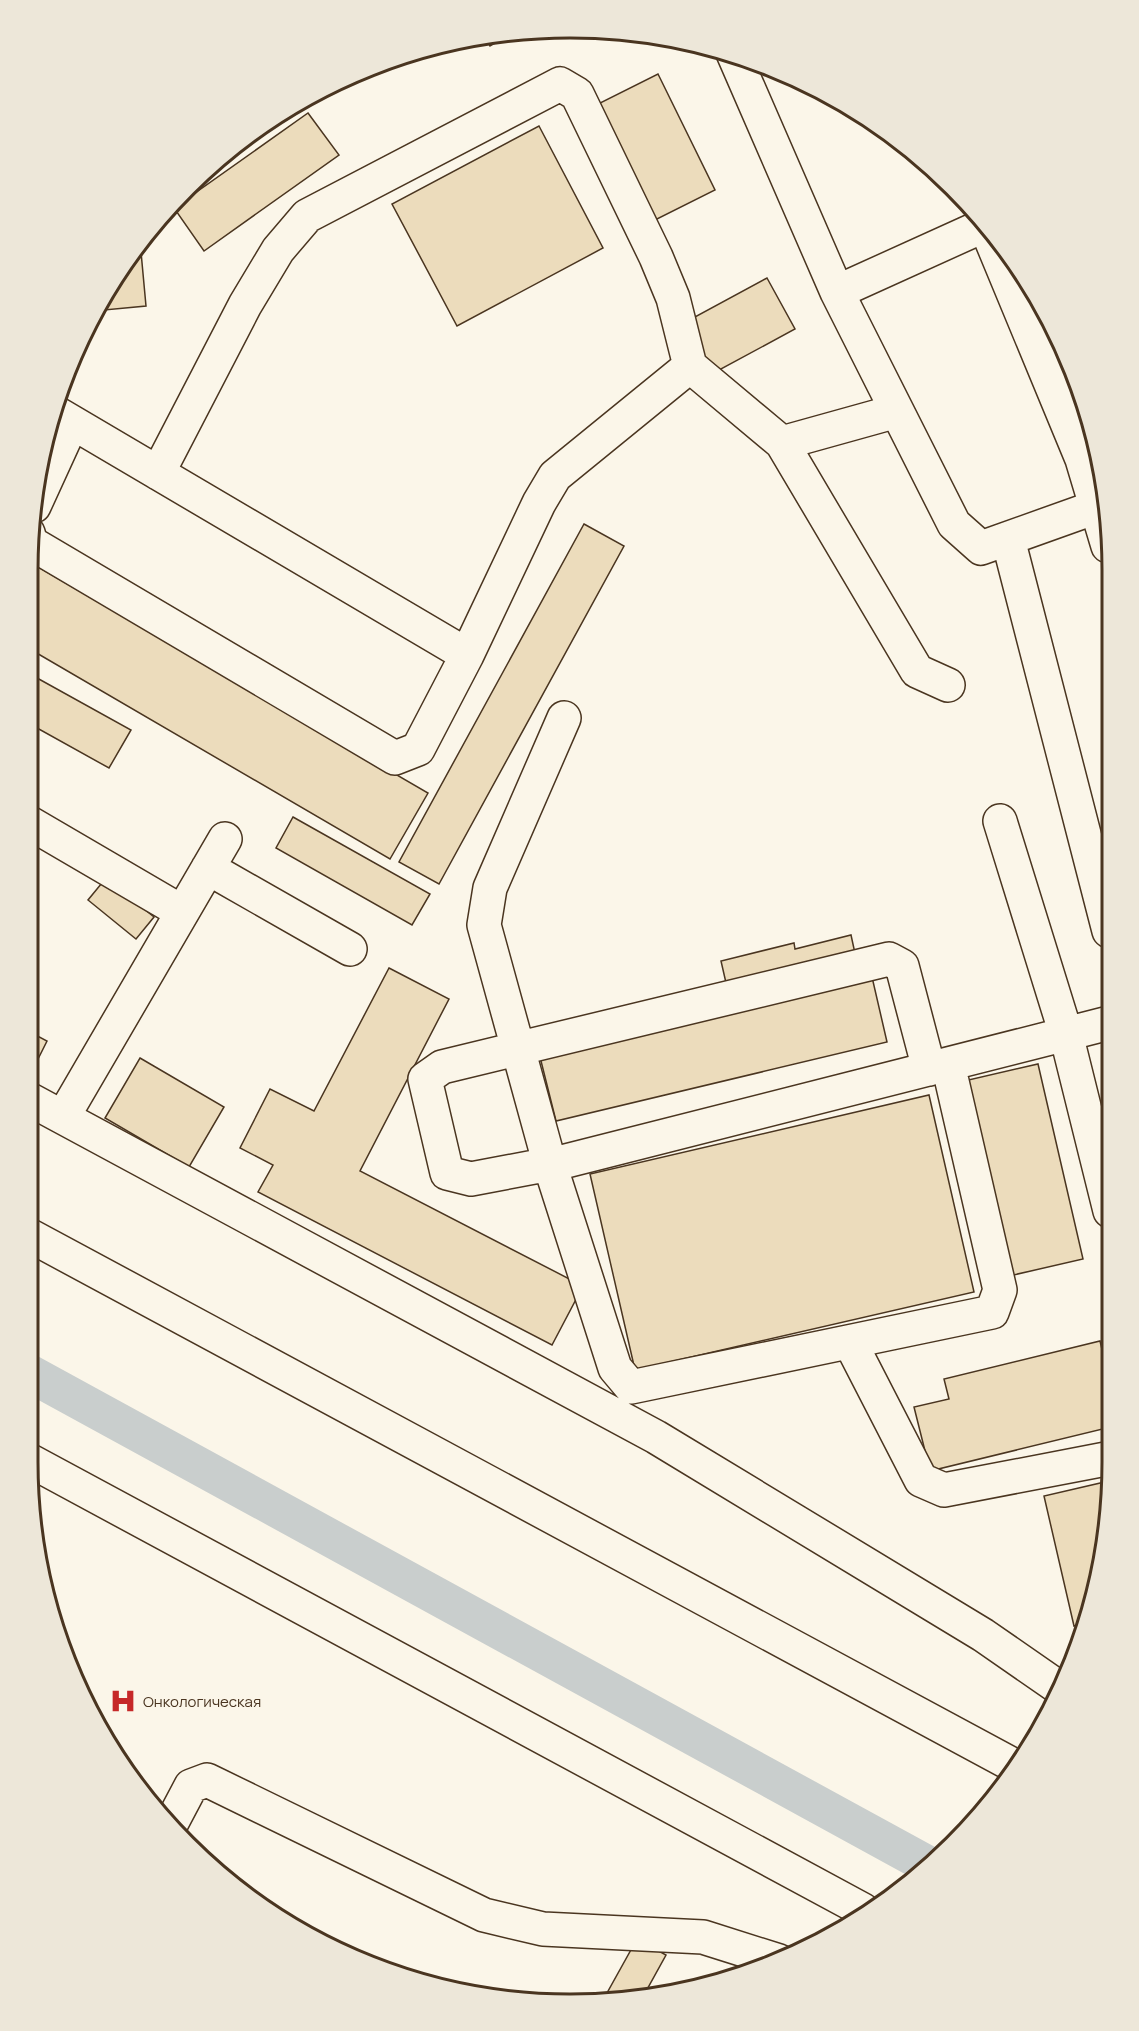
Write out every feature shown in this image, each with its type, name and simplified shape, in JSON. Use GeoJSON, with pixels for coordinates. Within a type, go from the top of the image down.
{"type":"FeatureCollection","features":[{"type":"Feature","properties":{"kind":"street"},"geometry":{"type":"LineString","coordinates":[[737,65],[837,292],[954,524],[981,548],[1096,507]]}},
{"type":"Feature","properties":{"kind":"street"},"geometry":{"type":"LineString","coordinates":[[158,473],[245,305],[278,250],[307,216],[560,84],[577,94],[656,258],[673,298],[690,366],[782,443],[917,671],[948,685]]}},
{"type":"Feature","properties":{"kind":"street"},"geometry":{"type":"LineString","coordinates":[[837,292],[977,229]]}},
{"type":"Feature","properties":{"kind":"street"},"geometry":{"type":"LineString","coordinates":[[998,255],[1090,462]]}},
{"type":"Feature","properties":{"kind":"street"},"geometry":{"type":"LineString","coordinates":[[39,548],[395,758],[418,749],[467,655],[539,503],[555,476],[690,366]]}},
{"type":"Feature","properties":{"kind":"street"},"geometry":{"type":"LineString","coordinates":[[782,443],[897,411]]}},
{"type":"Feature","properties":{"kind":"street"},"geometry":{"type":"LineString","coordinates":[[52,448],[62,417],[467,655]]}},
{"type":"Feature","properties":{"kind":"street"},"geometry":{"type":"LineString","coordinates":[[1092,470],[1098,514]]}},
{"type":"Feature","properties":{"kind":"street"},"geometry":{"type":"LineString","coordinates":[[1008,539],[1102,904]]}},
{"type":"Feature","properties":{"kind":"street"},"geometry":{"type":"LineString","coordinates":[[564,718],[490,888],[484,925],[519,1049],[550,1165],[615,1368],[631,1387],[992,1312],[1000,1290],[938,1066],[902,966],[889,959],[519,1049],[442,1067],[425,1079],[447,1173],[471,1179],[550,1165],[938,1066],[1102,1025]]}},
{"type":"Feature","properties":{"kind":"street"},"geometry":{"type":"LineString","coordinates":[[1000,821],[1066,1034],[1102,1179]]}},
{"type":"Feature","properties":{"kind":"street"},"geometry":{"type":"LineString","coordinates":[[38,828],[182,912]]}},
{"type":"Feature","properties":{"kind":"street"},"geometry":{"type":"LineString","coordinates":[[63,1117],[225,839]]}},
{"type":"Feature","properties":{"kind":"street"},"geometry":{"type":"LineString","coordinates":[[208,868],[350,949]]}},
{"type":"Feature","properties":{"kind":"street"},"geometry":{"type":"LineString","coordinates":[[38,1104],[656,1437],[972,1629],[1053,1684]]}},
{"type":"Feature","properties":{"kind":"street"},"geometry":{"type":"LineString","coordinates":[[38,1240],[1008,1762]]}},
{"type":"Feature","properties":{"kind":"street"},"geometry":{"type":"LineString","coordinates":[[850,1342],[921,1480],[944,1490],[1102,1460]]}},
{"type":"Feature","properties":{"kind":"street"},"geometry":{"type":"LineString","coordinates":[[38,1465],[859,1908]]}},
{"type":"Feature","properties":{"kind":"street"},"geometry":{"type":"LineString","coordinates":[[174,1817],[191,1786],[207,1780],[484,1915],[543,1929],[703,1937],[764,1956]]}},
{"type":"Feature","properties":{"kind":"building"},"geometry":{"type":"Polygon","coordinates":[[[658,74],[715,190],[651,222],[594,106],[658,74]]]}},
{"type":"Feature","properties":{"kind":"building"},"geometry":{"type":"Polygon","coordinates":[[[308,113],[339,155],[204,251],[177,212],[189,197],[308,113]]]}},
{"type":"Feature","properties":{"kind":"building"},"geometry":{"type":"Polygon","coordinates":[[[539,126],[603,248],[457,326],[392,204],[539,126]]]}},
{"type":"Feature","properties":{"kind":"building"},"geometry":{"type":"Polygon","coordinates":[[[141,254],[146,306],[105,310],[141,254]]]}},
{"type":"Feature","properties":{"kind":"building"},"geometry":{"type":"Polygon","coordinates":[[[767,278],[795,329],[708,376],[680,325],[767,278]]]}},
{"type":"Feature","properties":{"kind":"building"},"geometry":{"type":"Polygon","coordinates":[[[584,524],[624,546],[439,884],[399,862],[584,524]]]}},
{"type":"Feature","properties":{"kind":"building"},"geometry":{"type":"Polygon","coordinates":[[[38,567],[428,793],[390,859],[38,654],[38,567]]]}},
{"type":"Feature","properties":{"kind":"building"},"geometry":{"type":"Polygon","coordinates":[[[38,679],[131,730],[109,768],[38,729],[38,679]]]}},
{"type":"Feature","properties":{"kind":"building"},"geometry":{"type":"Polygon","coordinates":[[[293,817],[430,894],[412,925],[276,848],[293,817]]]}},
{"type":"Feature","properties":{"kind":"building"},"geometry":{"type":"Polygon","coordinates":[[[106,878],[154,917],[136,939],[88,900],[106,878]]]}},
{"type":"Feature","properties":{"kind":"building"},"geometry":{"type":"Polygon","coordinates":[[[851,935],[856,958],[729,996],[721,961],[794,943],[795,949],[851,935]]]}},
{"type":"Feature","properties":{"kind":"building"},"geometry":{"type":"Polygon","coordinates":[[[389,968],[449,999],[360,1171],[583,1286],[552,1345],[258,1192],[273,1165],[240,1148],[270,1089],[314,1111],[389,968]]]}},
{"type":"Feature","properties":{"kind":"building"},"geometry":{"type":"Polygon","coordinates":[[[872,977],[887,1042],[556,1121],[540,1057],[872,977]]]}},
{"type":"Feature","properties":{"kind":"building"},"geometry":{"type":"Polygon","coordinates":[[[38,1036],[47,1041],[38,1059],[38,1036]]]}},
{"type":"Feature","properties":{"kind":"building"},"geometry":{"type":"Polygon","coordinates":[[[140,1058],[224,1107],[189,1167],[105,1118],[140,1058]]]}},
{"type":"Feature","properties":{"kind":"building"},"geometry":{"type":"Polygon","coordinates":[[[1038,1064],[1083,1259],[1009,1276],[964,1081],[1038,1064]]]}},
{"type":"Feature","properties":{"kind":"building"},"geometry":{"type":"Polygon","coordinates":[[[929,1095],[974,1292],[635,1370],[590,1174],[929,1095]]]}},
{"type":"Feature","properties":{"kind":"building"},"geometry":{"type":"Polygon","coordinates":[[[1100,1341],[1102,1349],[1102,1429],[930,1471],[914,1407],[949,1399],[944,1379],[1100,1341]]]}},
{"type":"Feature","properties":{"kind":"building"},"geometry":{"type":"Polygon","coordinates":[[[1101,1483],[1097,1531],[1091,1565],[1075,1626],[1074,1626],[1044,1496],[1101,1483]]]}},
{"type":"Feature","properties":{"kind":"building"},"geometry":{"type":"Polygon","coordinates":[[[637,1939],[666,1955],[648,1987],[608,1992],[637,1939]]]}},
{"type":"Feature","properties":{"kind":"waterway"},"geometry":{"type":"LineString","coordinates":[[38,1378],[920,1861]]}},
{"type":"Feature","properties":{"kind":"place","name":"Онкологическая"},"geometry":{"type":"Point","coordinates":[123,1701]}}]}
